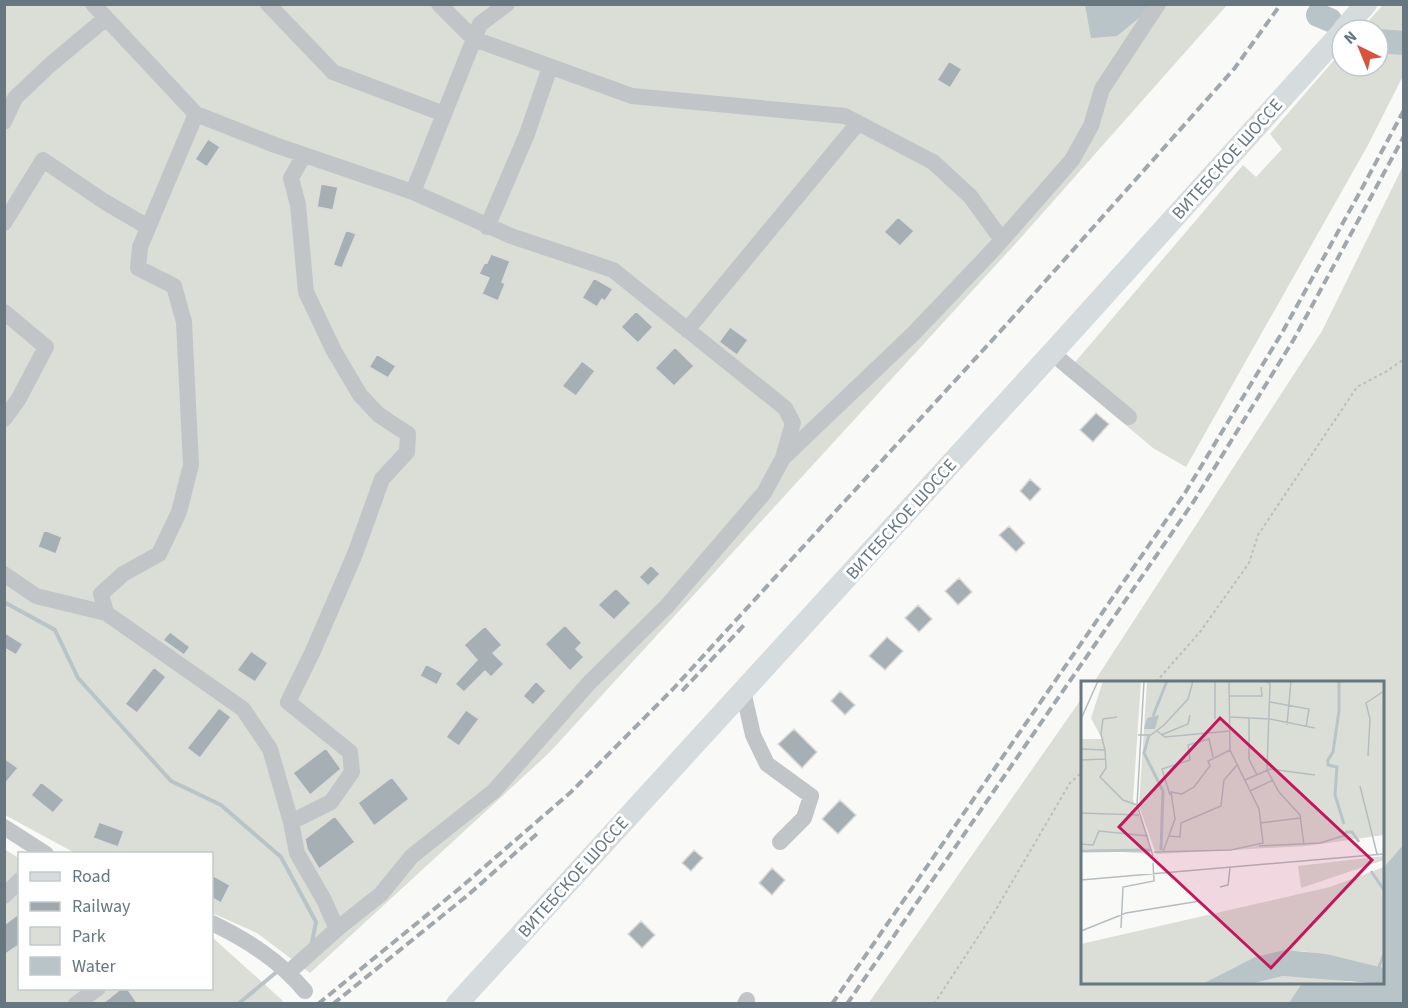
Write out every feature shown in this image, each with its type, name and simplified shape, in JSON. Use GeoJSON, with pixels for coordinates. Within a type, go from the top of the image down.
{"type":"FeatureCollection","features":[{"type":"Feature","properties":{"kind":"main road","name":"ВИТЕБСКОЕ ШОССЕ"},"geometry":{"type":"LineString","coordinates":[[1354,18],[1366,4]]}},
{"type":"Feature","properties":{"kind":"main road","name":"ВИТЕБСКОЕ ШОССЕ"},"geometry":{"type":"LineString","coordinates":[[457,1004],[1330,45]]}},
{"type":"Feature","properties":{"kind":"street"},"geometry":{"type":"LineString","coordinates":[[93,4],[196,114],[304,155],[413,192],[487,227],[613,270],[785,408],[793,423],[783,458],[764,493],[667,606],[589,683],[494,791],[412,856],[381,894],[289,972]]}},
{"type":"Feature","properties":{"kind":"street"},"geometry":{"type":"LineString","coordinates":[[268,4],[333,72],[444,114]]}},
{"type":"Feature","properties":{"kind":"street"},"geometry":{"type":"LineString","coordinates":[[439,4],[474,39],[632,96],[845,116],[933,162],[970,196],[1002,240]]}},
{"type":"Feature","properties":{"kind":"street"},"geometry":{"type":"LineString","coordinates":[[413,192],[480,24],[507,4]]}},
{"type":"Feature","properties":{"kind":"street"},"geometry":{"type":"LineString","coordinates":[[783,458],[914,333],[1002,240],[1072,160],[1091,126],[1102,89],[1158,4]]}},
{"type":"Feature","properties":{"kind":"street"},"geometry":{"type":"LineString","coordinates":[[4,122],[15,98],[106,18]]}},
{"type":"Feature","properties":{"kind":"street"},"geometry":{"type":"LineString","coordinates":[[487,227],[527,134],[550,67]]}},
{"type":"Feature","properties":{"kind":"street"},"geometry":{"type":"LineString","coordinates":[[106,613],[101,594],[123,574],[159,554],[179,512],[191,465],[184,322],[174,286],[138,268],[140,247],[196,114]]}},
{"type":"Feature","properties":{"kind":"street"},"geometry":{"type":"LineString","coordinates":[[687,330],[858,123]]}},
{"type":"Feature","properties":{"kind":"street"},"geometry":{"type":"LineString","coordinates":[[291,822],[331,802],[352,772],[350,752],[288,702],[355,554],[382,478],[407,452],[408,434],[380,416],[360,395],[334,351],[306,292],[298,205],[291,178],[304,155]]}},
{"type":"Feature","properties":{"kind":"street"},"geometry":{"type":"LineString","coordinates":[[4,223],[43,160],[105,202],[148,227]]}},
{"type":"Feature","properties":{"kind":"street"},"geometry":{"type":"LineString","coordinates":[[4,312],[46,347],[18,400],[4,419]]}},
{"type":"Feature","properties":{"kind":"street"},"geometry":{"type":"LineString","coordinates":[[1052,353],[1129,417]]}},
{"type":"Feature","properties":{"kind":"street"},"geometry":{"type":"LineString","coordinates":[[4,574],[36,596],[106,613],[243,709],[270,749],[291,822],[297,853],[324,900],[337,929]]}},
{"type":"Feature","properties":{"kind":"street"},"geometry":{"type":"LineString","coordinates":[[743,691],[753,735],[767,764],[811,796],[804,818],[780,842]]}},
{"type":"Feature","properties":{"kind":"street"},"geometry":{"type":"LineString","coordinates":[[4,826],[43,852]]}},
{"type":"Feature","properties":{"kind":"street"},"geometry":{"type":"LineString","coordinates":[[4,896],[18,882]]}},
{"type":"Feature","properties":{"kind":"street"},"geometry":{"type":"LineString","coordinates":[[213,923],[244,938],[289,972],[305,991]]}},
{"type":"Feature","properties":{"kind":"street"},"geometry":{"type":"LineString","coordinates":[[76,1004],[95,990]]}},
{"type":"Feature","properties":{"kind":"path"},"geometry":{"type":"LineString","coordinates":[[1157,681],[1200,632],[1249,563],[1258,535],[1357,387],[1388,371],[1404,359]]}},
{"type":"Feature","properties":{"kind":"path"},"geometry":{"type":"LineString","coordinates":[[934,1004],[995,911],[1070,783],[1081,774]]}},
{"type":"Feature","properties":{"kind":"green space"},"geometry":{"type":"Polygon","coordinates":[[[5,5],[1227,5],[1017,242],[549,753],[310,973],[257,933],[213,913],[213,852],[73,852],[5,815],[5,5]]]}},
{"type":"Feature","properties":{"kind":"green space"},"geometry":{"type":"Polygon","coordinates":[[[1383,5],[1403,5],[1403,76],[1368,145],[1186,467],[1153,448],[1065,374],[1243,165],[1256,177],[1282,149],[1270,134],[1330,65],[1330,78],[1390,78],[1390,18],[1371,18],[1383,5]]]}},
{"type":"Feature","properties":{"kind":"green space"},"geometry":{"type":"Polygon","coordinates":[[[1403,166],[1403,845],[1384,867],[1384,681],[1095,681],[1322,331],[1403,166]]]}},
{"type":"Feature","properties":{"kind":"green space"},"geometry":{"type":"Polygon","coordinates":[[[1081,699],[1081,984],[1301,984],[1289,1004],[868,1004],[1081,699]]]}},
{"type":"Feature","properties":{"kind":"green space"},"geometry":{"type":"Polygon","coordinates":[[[4,849],[18,857],[18,990],[213,990],[213,938],[283,1001],[280,1004],[5,1003],[4,849]]]}},
{"type":"Feature","properties":{"kind":"water"},"geometry":{"type":"Polygon","coordinates":[[[1085,5],[1151,5],[1117,36],[1091,38],[1085,5]]]}},
{"type":"Feature","properties":{"kind":"water"},"geometry":{"type":"Polygon","coordinates":[[[1403,845],[1403,1003],[1289,1003],[1301,984],[1384,984],[1384,867],[1403,845]]]}},
{"type":"Feature","properties":{"kind":"building"},"geometry":{"type":"Polygon","coordinates":[[[949,61],[962,69],[950,88],[937,80],[949,61]]]}},
{"type":"Feature","properties":{"kind":"building"},"geometry":{"type":"Polygon","coordinates":[[[208,139],[220,147],[207,167],[195,159],[208,139]]]}},
{"type":"Feature","properties":{"kind":"building"},"geometry":{"type":"Polygon","coordinates":[[[321,184],[338,187],[333,210],[317,207],[321,184]]]}},
{"type":"Feature","properties":{"kind":"building"},"geometry":{"type":"Polygon","coordinates":[[[898,217],[914,231],[900,246],[884,232],[898,217]]]}},
{"type":"Feature","properties":{"kind":"building"},"geometry":{"type":"Polygon","coordinates":[[[346,230],[356,234],[342,268],[333,265],[346,230]]]}},
{"type":"Feature","properties":{"kind":"building"},"geometry":{"type":"Polygon","coordinates":[[[491,254],[510,261],[502,282],[505,284],[498,301],[482,294],[489,278],[479,274],[491,254]]]}},
{"type":"Feature","properties":{"kind":"building"},"geometry":{"type":"Polygon","coordinates":[[[594,278],[613,289],[605,301],[602,299],[597,307],[582,298],[594,278]]]}},
{"type":"Feature","properties":{"kind":"building"},"geometry":{"type":"Polygon","coordinates":[[[636,311],[653,327],[638,343],[621,327],[636,311]]]}},
{"type":"Feature","properties":{"kind":"building"},"geometry":{"type":"Polygon","coordinates":[[[730,327],[748,340],[737,355],[719,342],[730,327]]]}},
{"type":"Feature","properties":{"kind":"building"},"geometry":{"type":"Polygon","coordinates":[[[675,347],[694,366],[674,386],[655,368],[675,347]]]}},
{"type":"Feature","properties":{"kind":"building"},"geometry":{"type":"Polygon","coordinates":[[[377,354],[396,366],[388,378],[369,367],[377,354]]]}},
{"type":"Feature","properties":{"kind":"building"},"geometry":{"type":"Polygon","coordinates":[[[582,361],[595,371],[576,396],[562,386],[582,361]]]}},
{"type":"Feature","properties":{"kind":"building"},"geometry":{"type":"Polygon","coordinates":[[[1096,413],[1109,424],[1093,442],[1080,430],[1096,413]]]}},
{"type":"Feature","properties":{"kind":"building"},"geometry":{"type":"Polygon","coordinates":[[[1030,479],[1041,489],[1030,501],[1020,491],[1030,479]]]}},
{"type":"Feature","properties":{"kind":"building"},"geometry":{"type":"Polygon","coordinates":[[[1009,526],[1025,543],[1016,552],[999,535],[1009,526]]]}},
{"type":"Feature","properties":{"kind":"building"},"geometry":{"type":"Polygon","coordinates":[[[44,530],[62,537],[56,554],[38,547],[44,530]]]}},
{"type":"Feature","properties":{"kind":"building"},"geometry":{"type":"Polygon","coordinates":[[[651,565],[660,574],[648,586],[639,577],[651,565]]]}},
{"type":"Feature","properties":{"kind":"building"},"geometry":{"type":"Polygon","coordinates":[[[959,578],[972,592],[958,605],[945,591],[959,578]]]}},
{"type":"Feature","properties":{"kind":"building"},"geometry":{"type":"Polygon","coordinates":[[[616,588],[631,603],[614,620],[598,605],[616,588]]]}},
{"type":"Feature","properties":{"kind":"building"},"geometry":{"type":"Polygon","coordinates":[[[918,605],[932,619],[919,632],[905,618],[918,605]]]}},
{"type":"Feature","properties":{"kind":"building"},"geometry":{"type":"Polygon","coordinates":[[[565,625],[582,643],[576,649],[584,657],[570,671],[545,644],[565,625]]]}},
{"type":"Feature","properties":{"kind":"building"},"geometry":{"type":"Polygon","coordinates":[[[485,626],[502,645],[493,653],[504,664],[491,677],[485,671],[464,692],[455,684],[477,660],[464,645],[485,626]]]}},
{"type":"Feature","properties":{"kind":"building"},"geometry":{"type":"Polygon","coordinates":[[[4,632],[23,644],[16,655],[4,648],[4,632]]]}},
{"type":"Feature","properties":{"kind":"building"},"geometry":{"type":"Polygon","coordinates":[[[170,632],[190,647],[184,655],[163,640],[170,632]]]}},
{"type":"Feature","properties":{"kind":"building"},"geometry":{"type":"Polygon","coordinates":[[[887,637],[903,651],[885,670],[869,656],[887,637]]]}},
{"type":"Feature","properties":{"kind":"building"},"geometry":{"type":"Polygon","coordinates":[[[251,651],[268,663],[255,682],[237,670],[251,651]]]}},
{"type":"Feature","properties":{"kind":"building"},"geometry":{"type":"Polygon","coordinates":[[[426,664],[443,673],[437,685],[420,676],[426,664]]]}},
{"type":"Feature","properties":{"kind":"building"},"geometry":{"type":"Polygon","coordinates":[[[154,667],[166,677],[137,713],[125,704],[154,667]]]}},
{"type":"Feature","properties":{"kind":"building"},"geometry":{"type":"Polygon","coordinates":[[[536,681],[546,691],[533,705],[523,696],[536,681]]]}},
{"type":"Feature","properties":{"kind":"building"},"geometry":{"type":"Polygon","coordinates":[[[840,691],[855,705],[845,715],[831,701],[840,691]]]}},
{"type":"Feature","properties":{"kind":"building"},"geometry":{"type":"Polygon","coordinates":[[[219,708],[231,717],[200,758],[187,748],[219,708]]]}},
{"type":"Feature","properties":{"kind":"building"},"geometry":{"type":"Polygon","coordinates":[[[466,710],[479,719],[459,746],[446,737],[466,710]]]}},
{"type":"Feature","properties":{"kind":"building"},"geometry":{"type":"Polygon","coordinates":[[[794,729],[817,752],[802,768],[778,744],[794,729]]]}},
{"type":"Feature","properties":{"kind":"building"},"geometry":{"type":"Polygon","coordinates":[[[326,748],[341,769],[310,795],[293,773],[326,748]]]}},
{"type":"Feature","properties":{"kind":"building"},"geometry":{"type":"Polygon","coordinates":[[[4,758],[18,768],[4,785],[4,758]]]}},
{"type":"Feature","properties":{"kind":"building"},"geometry":{"type":"Polygon","coordinates":[[[392,777],[409,799],[374,826],[358,803],[392,777]]]}},
{"type":"Feature","properties":{"kind":"building"},"geometry":{"type":"Polygon","coordinates":[[[41,782],[64,800],[53,813],[31,795],[41,782]]]}},
{"type":"Feature","properties":{"kind":"building"},"geometry":{"type":"Polygon","coordinates":[[[840,800],[856,815],[838,834],[822,819],[840,800]]]}},
{"type":"Feature","properties":{"kind":"building"},"geometry":{"type":"Polygon","coordinates":[[[335,816],[355,842],[319,869],[307,849],[305,839],[335,816]]]}},
{"type":"Feature","properties":{"kind":"building"},"geometry":{"type":"Polygon","coordinates":[[[99,822],[124,831],[118,847],[93,838],[99,822]]]}},
{"type":"Feature","properties":{"kind":"building"},"geometry":{"type":"Polygon","coordinates":[[[694,850],[703,858],[691,871],[682,863],[694,850]]]}},
{"type":"Feature","properties":{"kind":"building"},"geometry":{"type":"Polygon","coordinates":[[[772,868],[785,880],[772,895],[759,883],[772,868]]]}},
{"type":"Feature","properties":{"kind":"building"},"geometry":{"type":"Polygon","coordinates":[[[213,876],[230,885],[221,903],[213,899],[213,876]]]}},
{"type":"Feature","properties":{"kind":"building"},"geometry":{"type":"Polygon","coordinates":[[[18,914],[18,945],[4,955],[4,925],[18,914]]]}},
{"type":"Feature","properties":{"kind":"building"},"geometry":{"type":"Polygon","coordinates":[[[641,921],[655,935],[642,948],[628,934],[641,921]]]}},
{"type":"Feature","properties":{"kind":"building"},"geometry":{"type":"Polygon","coordinates":[[[120,990],[128,990],[138,1004],[102,1004],[120,990]]]}},
{"type":"Feature","properties":{"kind":"waterway"},"geometry":{"type":"LineString","coordinates":[[1318,15],[1330,20]]}},
{"type":"Feature","properties":{"kind":"waterway"},"geometry":{"type":"LineString","coordinates":[[1390,42],[1404,43]]}},
{"type":"Feature","properties":{"kind":"waterway"},"geometry":{"type":"LineString","coordinates":[[4,602],[55,630],[78,678],[171,781],[221,805],[281,857],[316,922],[312,942]]}},
{"type":"Feature","properties":{"kind":"waterway"},"geometry":{"type":"LineString","coordinates":[[238,1004],[279,970]]}},
{"type":"Feature","properties":{"kind":"railway"},"geometry":{"type":"LineString","coordinates":[[318,1004],[460,888],[571,792],[673,689],[1017,313],[1234,69],[1281,4]]}},
{"type":"Feature","properties":{"kind":"railway"},"geometry":{"type":"LineString","coordinates":[[832,1004],[1185,493],[1283,331],[1404,110]]}},
{"type":"Feature","properties":{"kind":"railway"},"geometry":{"type":"LineString","coordinates":[[847,1004],[1194,501],[1294,339],[1404,136]]}},
{"type":"Feature","properties":{"kind":"railway"},"geometry":{"type":"LineString","coordinates":[[682,691],[746,623]]}},
{"type":"Feature","properties":{"kind":"railway"},"geometry":{"type":"LineString","coordinates":[[333,1004],[468,895],[539,832]]}}]}
